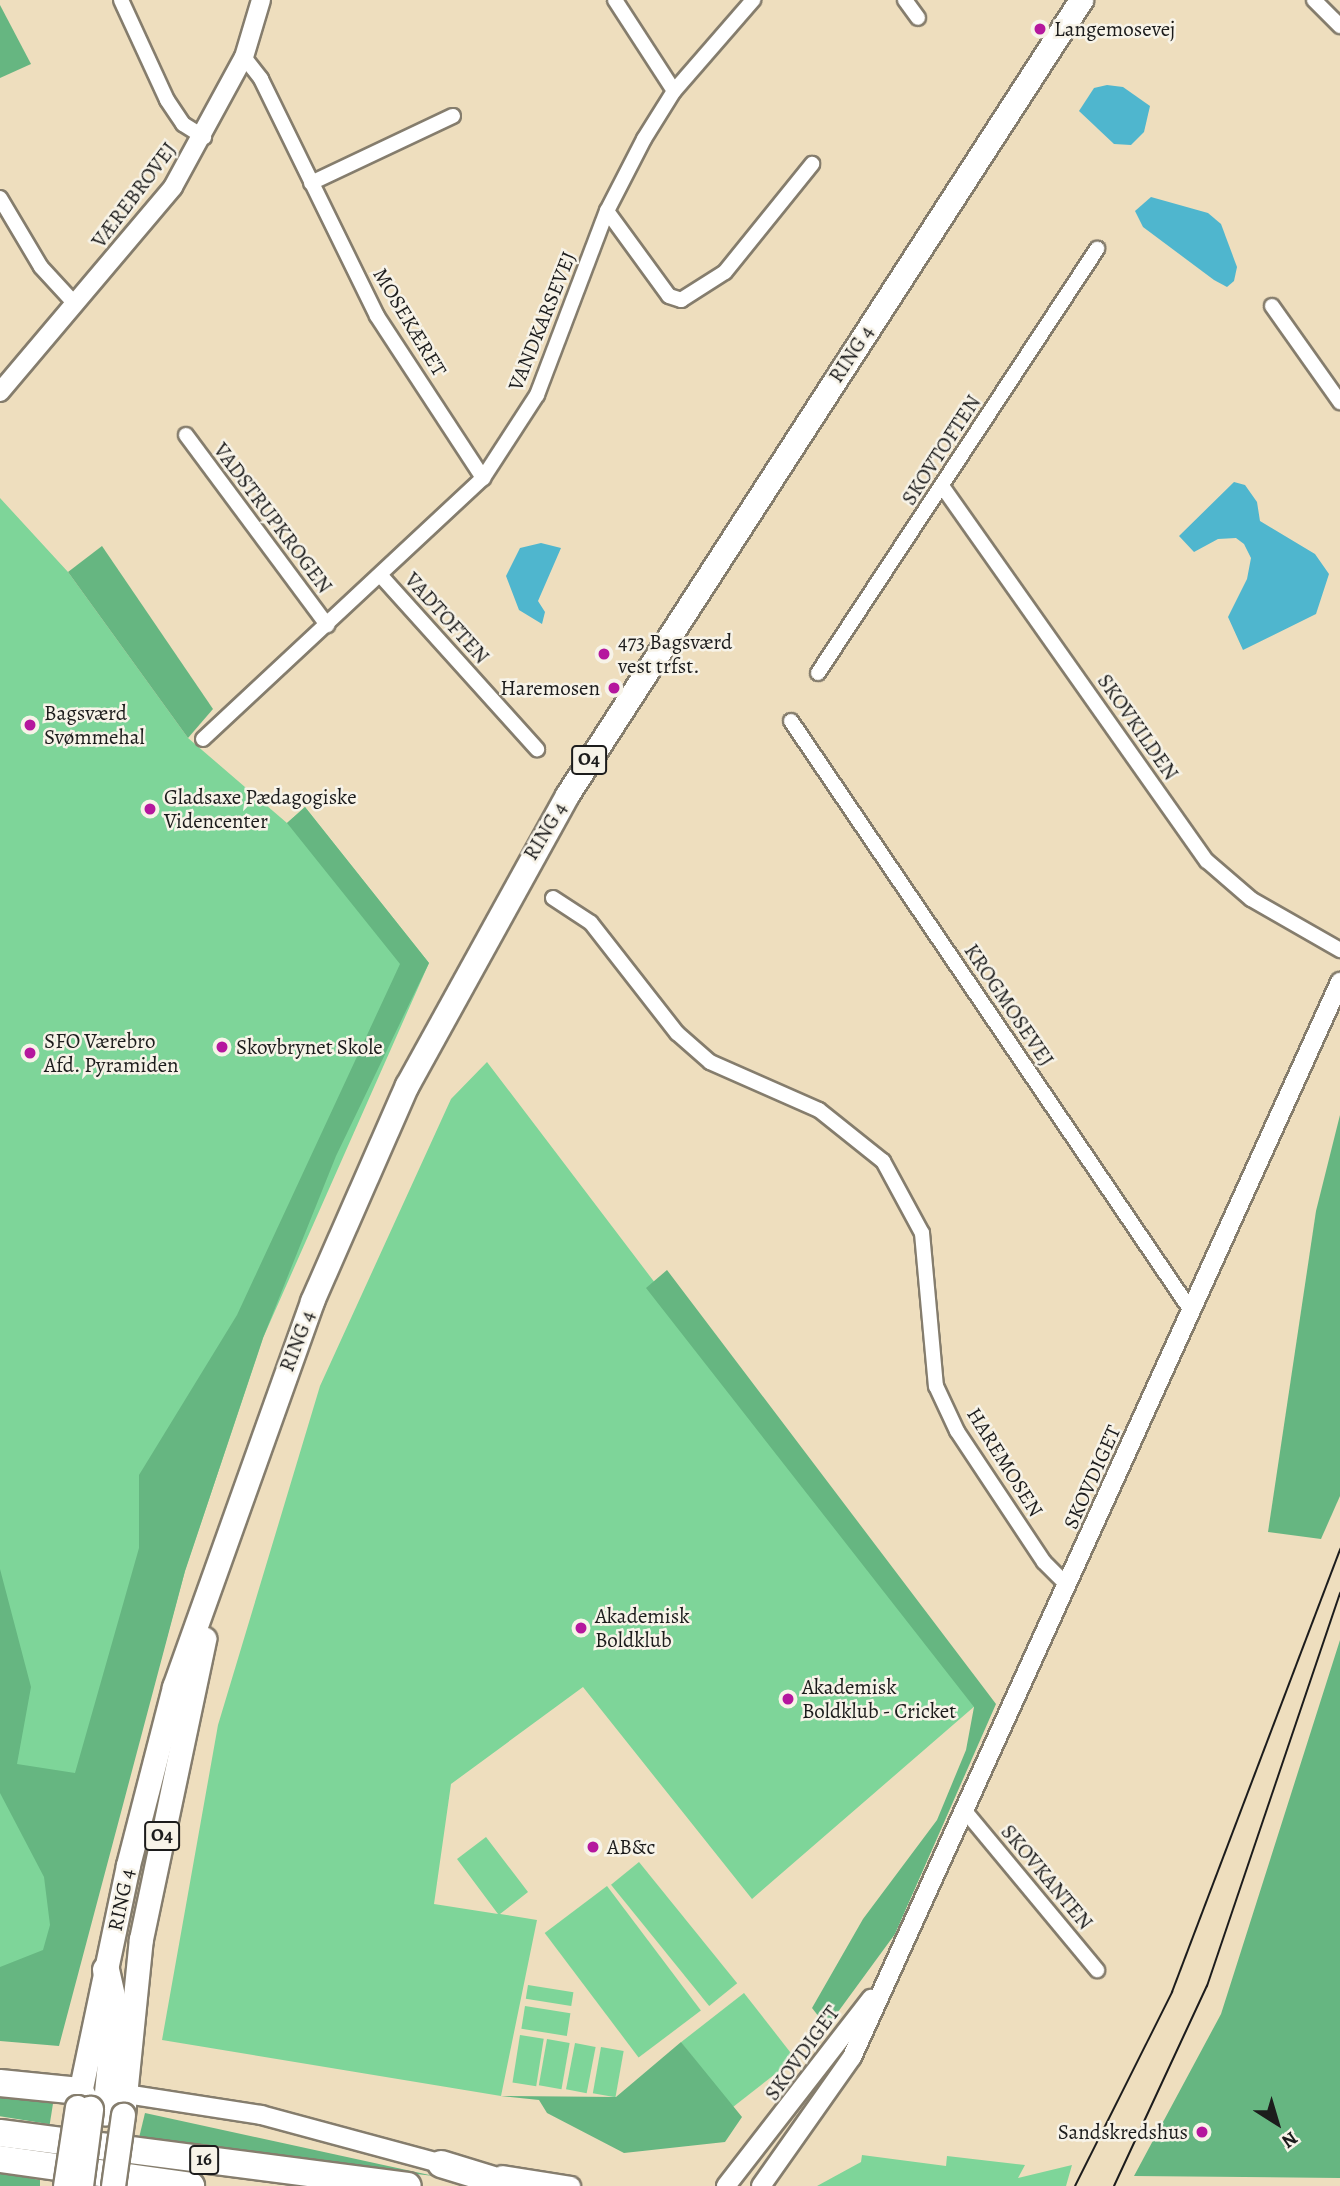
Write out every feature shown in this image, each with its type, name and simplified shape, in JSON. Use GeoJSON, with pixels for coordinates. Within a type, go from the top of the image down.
{"type":"FeatureCollection","features":[{"type":"Feature","properties":{"kind":"highway"},"geometry":{"type":"LineString","coordinates":[[80,2186],[101,2103],[116,2014],[106,1970]]}},
{"type":"Feature","properties":{"kind":"highway"},"geometry":{"type":"LineString","coordinates":[[0,2083],[101,2103]]}},
{"type":"Feature","properties":{"kind":"highway"},"geometry":{"type":"LineString","coordinates":[[96,2186],[101,2103]]}},
{"type":"Feature","properties":{"kind":"highway","name":"16"},"geometry":{"type":"LineString","coordinates":[[0,2133],[408,2186]]}},
{"type":"Feature","properties":{"kind":"highway","name":"16"},"geometry":{"type":"LineString","coordinates":[[0,2160],[191,2186]]}},
{"type":"Feature","properties":{"kind":"highway"},"geometry":{"type":"LineString","coordinates":[[441,2164],[513,2186]]}},
{"type":"Feature","properties":{"kind":"main road","name":"RING 4"},"geometry":{"type":"LineString","coordinates":[[106,1970],[174,1687],[215,1581],[274,1401],[357,1195],[514,883],[1081,0]]}},
{"type":"Feature","properties":{"kind":"main road","name":"RING 4"},"geometry":{"type":"LineString","coordinates":[[65,2186],[101,2103],[141,1939],[215,1581]]}},
{"type":"Feature","properties":{"kind":"main road","name":"RING 4"},"geometry":{"type":"LineString","coordinates":[[101,2103],[113,2186]]}},
{"type":"Feature","properties":{"kind":"street"},"geometry":{"type":"LineString","coordinates":[[121,0],[167,100],[183,124],[204,137]]}},
{"type":"Feature","properties":{"kind":"street","name":"VÆREBROVEJ"},"geometry":{"type":"LineString","coordinates":[[0,392],[144,225],[204,137],[244,57],[261,0]]}},
{"type":"Feature","properties":{"kind":"street"},"geometry":{"type":"LineString","coordinates":[[615,0],[674,91]]}},
{"type":"Feature","properties":{"kind":"street","name":"VANDKARSEVEJ"},"geometry":{"type":"LineString","coordinates":[[203,739],[382,578],[483,478],[537,395],[607,211],[674,91],[753,0]]}},
{"type":"Feature","properties":{"kind":"street"},"geometry":{"type":"LineString","coordinates":[[905,0],[918,18]]}},
{"type":"Feature","properties":{"kind":"street"},"geometry":{"type":"LineString","coordinates":[[1314,0],[1340,26]]}},
{"type":"Feature","properties":{"kind":"street","name":"MOSEKÆRET"},"geometry":{"type":"LineString","coordinates":[[244,57],[312,183],[377,316],[483,478]]}},
{"type":"Feature","properties":{"kind":"street"},"geometry":{"type":"LineString","coordinates":[[312,183],[453,116]]}},
{"type":"Feature","properties":{"kind":"street"},"geometry":{"type":"LineString","coordinates":[[607,211],[669,296],[681,300],[724,272],[812,164]]}},
{"type":"Feature","properties":{"kind":"street"},"geometry":{"type":"LineString","coordinates":[[0,198],[41,268],[75,304]]}},
{"type":"Feature","properties":{"kind":"street","name":"SKOVTOFTEN"},"geometry":{"type":"LineString","coordinates":[[818,673],[1097,249]]}},
{"type":"Feature","properties":{"kind":"street"},"geometry":{"type":"LineString","coordinates":[[1272,306],[1340,402]]}},
{"type":"Feature","properties":{"kind":"street","name":"VADSTRUPKROGEN"},"geometry":{"type":"LineString","coordinates":[[186,435],[327,625]]}},
{"type":"Feature","properties":{"kind":"street","name":"SKOVKILDEN"},"geometry":{"type":"LineString","coordinates":[[942,486],[1207,861],[1251,899],[1340,950]]}},
{"type":"Feature","properties":{"kind":"street","name":"VADTOFTEN"},"geometry":{"type":"LineString","coordinates":[[382,578],[537,749]]}},
{"type":"Feature","properties":{"kind":"street","name":"KROGMOSEVEJ"},"geometry":{"type":"LineString","coordinates":[[791,722],[1192,1312]]}},
{"type":"Feature","properties":{"kind":"street","name":"HAREMOSEN"},"geometry":{"type":"LineString","coordinates":[[553,898],[595,928],[677,1033],[709,1062],[819,1110],[883,1161],[922,1233],[936,1386],[964,1442],[1044,1562],[1067,1585]]}},
{"type":"Feature","properties":{"kind":"street","name":"SKOVDIGET"},"geometry":{"type":"LineString","coordinates":[[761,2186],[794,2145],[852,2057],[880,1988],[965,1811],[1340,982]]}},
{"type":"Feature","properties":{"kind":"street","name":"SKOVKANTEN"},"geometry":{"type":"LineString","coordinates":[[965,1811],[1097,1970]]}},
{"type":"Feature","properties":{"kind":"street","name":"SKOVDIGET"},"geometry":{"type":"LineString","coordinates":[[726,2186],[762,2146],[880,1988]]}},
{"type":"Feature","properties":{"kind":"street"},"geometry":{"type":"LineString","coordinates":[[101,2103],[261,2115],[441,2164],[571,2186]]}},
{"type":"Feature","properties":{"kind":"green space"},"geometry":{"type":"Polygon","coordinates":[[[0,5],[31,64],[0,78],[0,5]]]}},
{"type":"Feature","properties":{"kind":"green space"},"geometry":{"type":"Polygon","coordinates":[[[0,498],[68,572],[188,738],[287,823],[305,807],[429,963],[263,1338],[185,1571],[67,2004],[0,1997],[0,498]]]}},
{"type":"Feature","properties":{"kind":"green space"},"geometry":{"type":"Polygon","coordinates":[[[102,546],[213,709],[188,738],[68,572],[102,546]]]}},
{"type":"Feature","properties":{"kind":"green space"},"geometry":{"type":"Polygon","coordinates":[[[305,807],[429,963],[336,1156],[263,1338],[185,1571],[59,2046],[0,2041],[0,1967],[43,1950],[50,1925],[44,1877],[0,1793],[0,1569],[31,1687],[17,1764],[75,1773],[139,1548],[139,1475],[237,1315],[400,964],[287,823],[305,807]]]}},
{"type":"Feature","properties":{"kind":"green space","name":"Akademisk Boldklub"},"geometry":{"type":"Polygon","coordinates":[[[487,1062],[976,1705],[752,1899],[583,1687],[451,1784],[434,1904],[498,1914],[457,1859],[486,1837],[528,1892],[500,1914],[537,1920],[501,2096],[162,2040],[218,1725],[320,1386],[451,1099],[487,1062]]]}},
{"type":"Feature","properties":{"kind":"green space"},"geometry":{"type":"Polygon","coordinates":[[[1340,1115],[1340,1496],[1321,1539],[1268,1532],[1316,1211],[1340,1115]]]}},
{"type":"Feature","properties":{"kind":"green space"},"geometry":{"type":"Polygon","coordinates":[[[667,1270],[996,1704],[895,1934],[827,2027],[812,2008],[863,1919],[937,1820],[966,1750],[974,1707],[646,1288],[667,1270]]]}},
{"type":"Feature","properties":{"kind":"green space"},"geometry":{"type":"Polygon","coordinates":[[[1340,1640],[1340,2178],[1134,2176],[1221,2014],[1340,1640]]]}},
{"type":"Feature","properties":{"kind":"green space"},"geometry":{"type":"Polygon","coordinates":[[[639,1862],[737,1983],[709,2006],[611,1885],[639,1862]]]}},
{"type":"Feature","properties":{"kind":"green space"},"geometry":{"type":"Polygon","coordinates":[[[607,1886],[701,2011],[639,2058],[545,1933],[607,1886]]]}},
{"type":"Feature","properties":{"kind":"green space"},"geometry":{"type":"Polygon","coordinates":[[[528,1985],[573,1992],[571,2006],[526,1999],[528,1985]]]}},
{"type":"Feature","properties":{"kind":"green space"},"geometry":{"type":"Polygon","coordinates":[[[744,1993],[795,2058],[732,2108],[681,2042],[744,1993]]]}},
{"type":"Feature","properties":{"kind":"green space"},"geometry":{"type":"Polygon","coordinates":[[[525,2006],[570,2013],[567,2036],[521,2029],[525,2006]]]}},
{"type":"Feature","properties":{"kind":"green space"},"geometry":{"type":"Polygon","coordinates":[[[520,2035],[544,2039],[536,2086],[512,2082],[520,2035]]]}},
{"type":"Feature","properties":{"kind":"green space"},"geometry":{"type":"Polygon","coordinates":[[[547,2039],[570,2043],[561,2089],[539,2085],[547,2039]]]}},
{"type":"Feature","properties":{"kind":"green space"},"geometry":{"type":"Polygon","coordinates":[[[681,2042],[742,2117],[725,2142],[624,2153],[547,2113],[539,2100],[501,2096],[616,2097],[681,2042]]]}},
{"type":"Feature","properties":{"kind":"green space"},"geometry":{"type":"Polygon","coordinates":[[[575,2043],[596,2047],[587,2093],[566,2089],[575,2043]]]}},
{"type":"Feature","properties":{"kind":"green space"},"geometry":{"type":"Polygon","coordinates":[[[601,2047],[624,2051],[615,2097],[593,2093],[601,2047]]]}},
{"type":"Feature","properties":{"kind":"green space"},"geometry":{"type":"Polygon","coordinates":[[[0,2093],[53,2101],[50,2124],[0,2116],[0,2093]]]}},
{"type":"Feature","properties":{"kind":"green space"},"geometry":{"type":"Polygon","coordinates":[[[145,2113],[434,2176],[138,2142],[145,2113]]]}},
{"type":"Feature","properties":{"kind":"green space"},"geometry":{"type":"Polygon","coordinates":[[[862,2155],[946,2166],[947,2156],[1025,2165],[1018,2178],[1072,2165],[1066,2186],[817,2186],[861,2162],[862,2155]]]}},
{"type":"Feature","properties":{"kind":"green space"},"geometry":{"type":"Polygon","coordinates":[[[0,2173],[40,2180],[40,2186],[0,2186],[0,2173]]]}},
{"type":"Feature","properties":{"kind":"water"},"geometry":{"type":"Polygon","coordinates":[[[1107,85],[1123,87],[1150,106],[1144,132],[1131,145],[1114,144],[1079,111],[1094,88],[1107,85]]]}},
{"type":"Feature","properties":{"kind":"water"},"geometry":{"type":"Polygon","coordinates":[[[1151,197],[1208,213],[1221,224],[1237,267],[1234,281],[1227,287],[1214,280],[1143,227],[1135,211],[1151,197]]]}},
{"type":"Feature","properties":{"kind":"water"},"geometry":{"type":"Polygon","coordinates":[[[1234,482],[1245,485],[1257,502],[1260,521],[1315,554],[1329,574],[1316,614],[1243,650],[1228,617],[1247,579],[1251,558],[1244,544],[1236,538],[1218,539],[1194,552],[1179,536],[1234,482]]]}},
{"type":"Feature","properties":{"kind":"water"},"geometry":{"type":"Polygon","coordinates":[[[541,543],[561,548],[538,601],[545,612],[542,624],[519,610],[506,576],[520,548],[541,543]]]}},
{"type":"Feature","properties":{"kind":"tram line"},"geometry":{"type":"LineString","coordinates":[[1075,2186],[1172,1992],[1340,1549]]}},
{"type":"Feature","properties":{"kind":"tram line"},"geometry":{"type":"LineString","coordinates":[[1114,2186],[1207,1986],[1340,1593]]}},
{"type":"Feature","properties":{"kind":"place","name":"Langemosevej"},"geometry":{"type":"Point","coordinates":[1040,29]}},
{"type":"Feature","properties":{"kind":"place","name":"473 Bagsværd vest trfst."},"geometry":{"type":"Point","coordinates":[604,654]}},
{"type":"Feature","properties":{"kind":"place","name":"Haremosen"},"geometry":{"type":"Point","coordinates":[614,688]}},
{"type":"Feature","properties":{"kind":"place","name":"Bagsværd Svømmehal"},"geometry":{"type":"Point","coordinates":[30,725]}},
{"type":"Feature","properties":{"kind":"place","name":"Gladsaxe Pædagogiske Videncenter"},"geometry":{"type":"Point","coordinates":[150,809]}},
{"type":"Feature","properties":{"kind":"place","name":"Skovbrynet Skole"},"geometry":{"type":"Point","coordinates":[222,1047]}},
{"type":"Feature","properties":{"kind":"place","name":"SFO Værebro Afd. Pyramiden"},"geometry":{"type":"Point","coordinates":[30,1053]}},
{"type":"Feature","properties":{"kind":"place","name":"Akademisk Boldklub"},"geometry":{"type":"Point","coordinates":[581,1628]}},
{"type":"Feature","properties":{"kind":"place","name":"Akademisk Boldklub - Cricket"},"geometry":{"type":"Point","coordinates":[788,1699]}},
{"type":"Feature","properties":{"kind":"place","name":"AB&c"},"geometry":{"type":"Point","coordinates":[593,1847]}},
{"type":"Feature","properties":{"kind":"place","name":"Sandskredshus"},"geometry":{"type":"Point","coordinates":[1202,2132]}}]}
